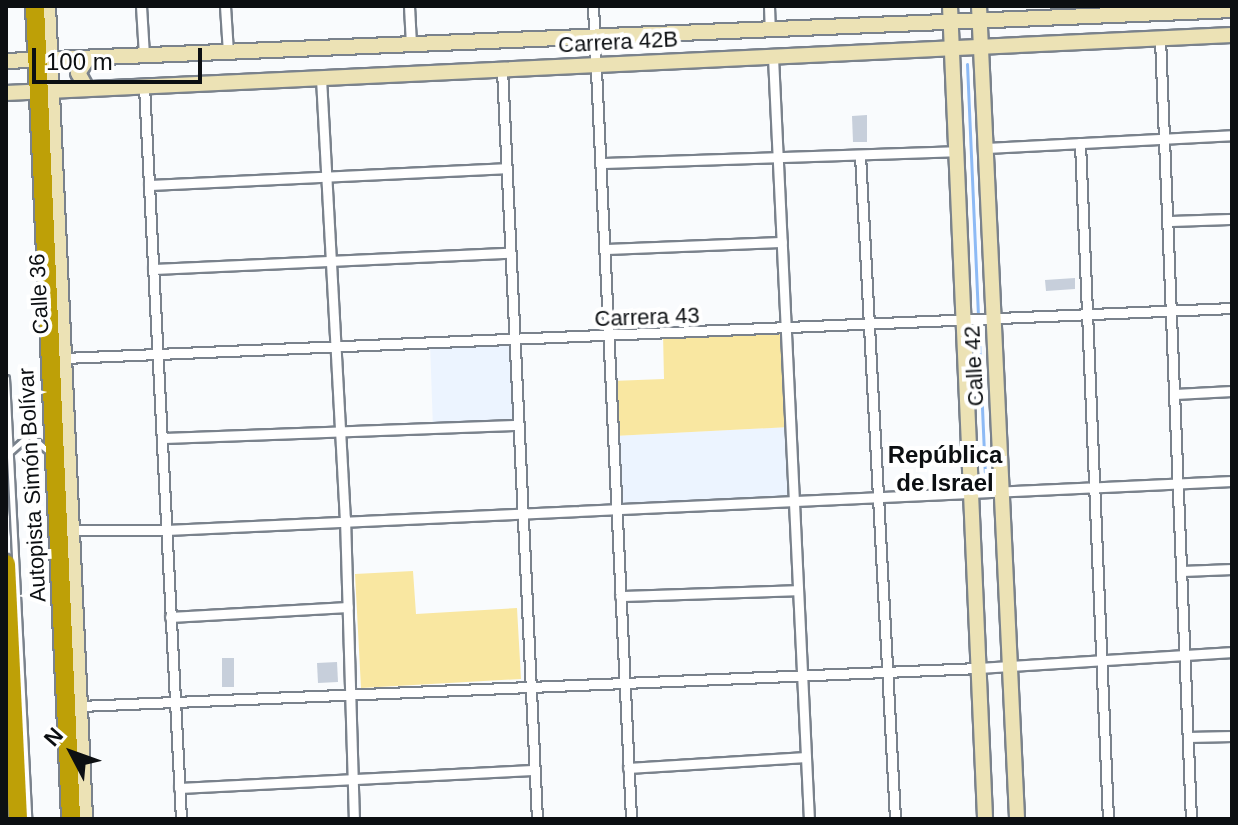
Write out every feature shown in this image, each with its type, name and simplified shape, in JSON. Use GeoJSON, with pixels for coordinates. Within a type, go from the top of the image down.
{"type":"FeatureCollection","features":[{"type":"Feature","properties":{"kind":"highway","name":"Autopista Simón Bolívar"},"geometry":{"type":"LineString","coordinates":[[35,6],[28,60],[29,92],[71,819]]}},
{"type":"Feature","properties":{"kind":"highway","name":"Autopista Simón Bolívar"},"geometry":{"type":"LineString","coordinates":[[6,564],[18,819]]}},
{"type":"Feature","properties":{"kind":"street"},"geometry":{"type":"LineString","coordinates":[[28,60],[48,6]]}},
{"type":"Feature","properties":{"kind":"street"},"geometry":{"type":"LineString","coordinates":[[141,6],[144,55]]}},
{"type":"Feature","properties":{"kind":"street"},"geometry":{"type":"LineString","coordinates":[[225,6],[228,52]]}},
{"type":"Feature","properties":{"kind":"street"},"geometry":{"type":"LineString","coordinates":[[409,6],[411,44]]}},
{"type":"Feature","properties":{"kind":"street"},"geometry":{"type":"LineString","coordinates":[[593,6],[631,819]]}},
{"type":"Feature","properties":{"kind":"street"},"geometry":{"type":"LineString","coordinates":[[769,6],[770,29]]}},
{"type":"Feature","properties":{"kind":"street","name":"Carrera 42B"},"geometry":{"type":"LineString","coordinates":[[28,60],[770,29],[951,14],[1232,10]]}},
{"type":"Feature","properties":{"kind":"street","name":"Calle 42"},"geometry":{"type":"LineString","coordinates":[[980,13],[991,319],[1017,819]]}},
{"type":"Feature","properties":{"kind":"street","name":"Calle 42"},"geometry":{"type":"LineString","coordinates":[[951,14],[968,321],[985,819]]}},
{"type":"Feature","properties":{"kind":"street","name":"Carrera 42B"},"geometry":{"type":"LineString","coordinates":[[29,92],[1232,35]]}},
{"type":"Feature","properties":{"kind":"street"},"geometry":{"type":"LineString","coordinates":[[1160,38],[1191,819]]}},
{"type":"Feature","properties":{"kind":"street"},"geometry":{"type":"LineString","coordinates":[[773,57],[809,819]]}},
{"type":"Feature","properties":{"kind":"street"},"geometry":{"type":"LineString","coordinates":[[87,89],[78,73],[88,58]]}},
{"type":"Feature","properties":{"kind":"street"},"geometry":{"type":"LineString","coordinates":[[502,69],[528,688],[537,819]]}},
{"type":"Feature","properties":{"kind":"street"},"geometry":{"type":"LineString","coordinates":[[321,78],[332,347],[345,518],[354,819]]}},
{"type":"Feature","properties":{"kind":"street"},"geometry":{"type":"LineString","coordinates":[[144,86],[181,819]]}},
{"type":"Feature","properties":{"kind":"street","name":"Calle 36"},"geometry":{"type":"LineString","coordinates":[[29,92],[64,358],[85,819]]}},
{"type":"Feature","properties":{"kind":"street"},"geometry":{"type":"LineString","coordinates":[[986,148],[1232,135]]}},
{"type":"Feature","properties":{"kind":"street"},"geometry":{"type":"LineString","coordinates":[[1080,143],[1108,819]]}},
{"type":"Feature","properties":{"kind":"street"},"geometry":{"type":"LineString","coordinates":[[601,163],[958,151]]}},
{"type":"Feature","properties":{"kind":"street"},"geometry":{"type":"LineString","coordinates":[[860,155],[872,325],[895,819]]}},
{"type":"Feature","properties":{"kind":"street"},"geometry":{"type":"LineString","coordinates":[[149,185],[506,168]]}},
{"type":"Feature","properties":{"kind":"street"},"geometry":{"type":"LineString","coordinates":[[1168,221],[1232,219]]}},
{"type":"Feature","properties":{"kind":"street"},"geometry":{"type":"LineString","coordinates":[[605,249],[782,242]]}},
{"type":"Feature","properties":{"kind":"street"},"geometry":{"type":"LineString","coordinates":[[153,269],[510,253]]}},
{"type":"Feature","properties":{"kind":"street","name":"Carrera 43"},"geometry":{"type":"LineString","coordinates":[[64,358],[1232,308]]}},
{"type":"Feature","properties":{"kind":"street"},"geometry":{"type":"LineString","coordinates":[[1175,394],[1232,391]]}},
{"type":"Feature","properties":{"kind":"street"},"geometry":{"type":"LineString","coordinates":[[162,438],[516,425]]}},
{"type":"Feature","properties":{"kind":"street"},"geometry":{"type":"LineString","coordinates":[[72,530],[166,530],[345,518],[1232,481]]}},
{"type":"Feature","properties":{"kind":"street"},"geometry":{"type":"LineString","coordinates":[[1182,571],[1232,569]]}},
{"type":"Feature","properties":{"kind":"street"},"geometry":{"type":"LineString","coordinates":[[620,596],[798,590]]}},
{"type":"Feature","properties":{"kind":"street"},"geometry":{"type":"LineString","coordinates":[[170,617],[348,607]]}},
{"type":"Feature","properties":{"kind":"street"},"geometry":{"type":"LineString","coordinates":[[80,706],[1010,667],[1232,652]]}},
{"type":"Feature","properties":{"kind":"street"},"geometry":{"type":"LineString","coordinates":[[1188,737],[1232,736]]}},
{"type":"Feature","properties":{"kind":"street"},"geometry":{"type":"LineString","coordinates":[[628,768],[806,757]]}},
{"type":"Feature","properties":{"kind":"street"},"geometry":{"type":"LineString","coordinates":[[179,788],[533,770]]}},
{"type":"Feature","properties":{"kind":"lane"},"geometry":{"type":"LineString","coordinates":[[28,6],[28,60]]}},
{"type":"Feature","properties":{"kind":"lane"},"geometry":{"type":"LineString","coordinates":[[29,92],[62,819]]}},
{"type":"Feature","properties":{"kind":"lane"},"geometry":{"type":"LineString","coordinates":[[6,378],[28,819]]}},
{"type":"Feature","properties":{"kind":"lane"},"geometry":{"type":"LineString","coordinates":[[10,453],[17,441],[29,435],[47,450]]}},
{"type":"Feature","properties":{"kind":"shaded area"},"geometry":{"type":"Polygon","coordinates":[[[786,329],[790,427],[614,436],[612,381],[664,379],[663,334],[786,329]]]}},
{"type":"Feature","properties":{"kind":"shaded area"},"geometry":{"type":"Polygon","coordinates":[[[513,340],[516,425],[433,429],[430,343],[513,340]]]}},
{"type":"Feature","properties":{"kind":"shaded area"},"geometry":{"type":"Polygon","coordinates":[[[790,427],[794,500],[616,509],[614,436],[790,427]]]}},
{"type":"Feature","properties":{"kind":"shaded area"},"geometry":{"type":"Polygon","coordinates":[[[413,571],[416,614],[517,608],[521,679],[361,688],[355,574],[413,571]]]}},
{"type":"Feature","properties":{"kind":"building"},"geometry":{"type":"Polygon","coordinates":[[[867,115],[867,142],[853,142],[852,116],[867,115]]]}},
{"type":"Feature","properties":{"kind":"building"},"geometry":{"type":"Polygon","coordinates":[[[1075,278],[1075,289],[1046,291],[1045,280],[1075,278]]]}},
{"type":"Feature","properties":{"kind":"building"},"geometry":{"type":"Polygon","coordinates":[[[222,658],[234,658],[234,687],[222,687],[222,658]]]}},
{"type":"Feature","properties":{"kind":"building"},"geometry":{"type":"Polygon","coordinates":[[[337,662],[338,682],[318,683],[317,663],[337,662]]]}},
{"type":"Feature","properties":{"kind":"waterway"},"geometry":{"type":"LineString","coordinates":[[967,64],[985,472]]}},
{"type":"Feature","properties":{"kind":"district","name":"República de Israel"},"geometry":{"type":"Point","coordinates":[945,469]}}]}
